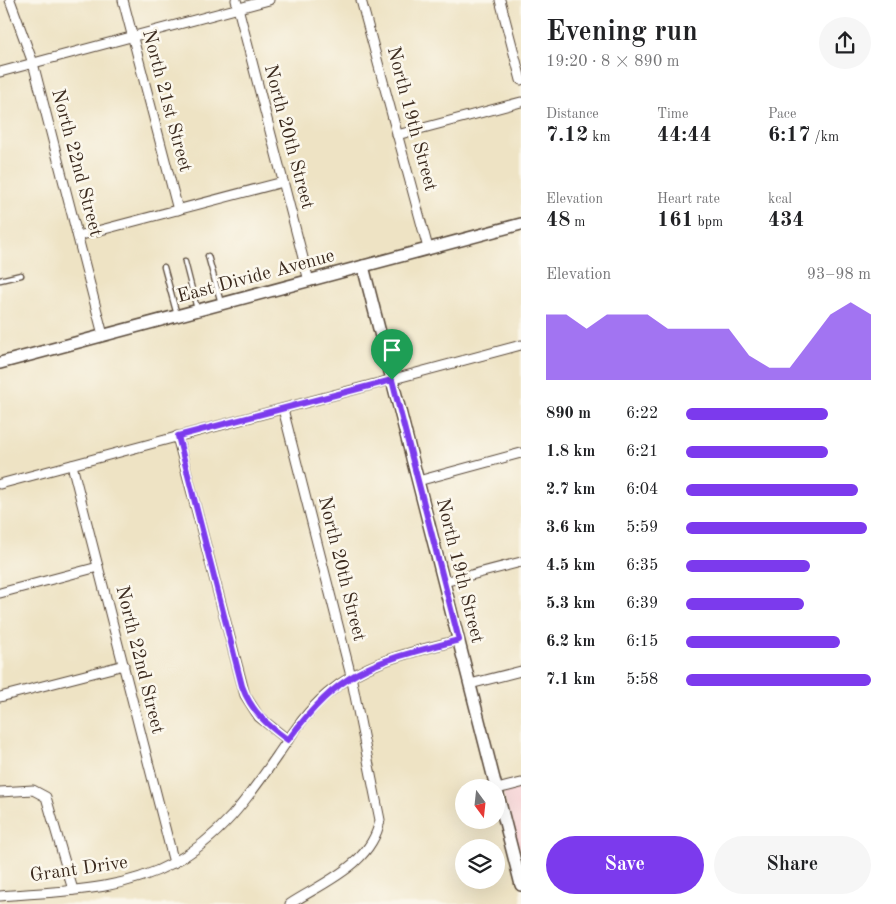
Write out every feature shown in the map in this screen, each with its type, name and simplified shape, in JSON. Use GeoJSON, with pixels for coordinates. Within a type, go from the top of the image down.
{"type":"FeatureCollection","features":[{"type":"Feature","properties":{"kind":"street","name":"North 22nd Street"},"geometry":{"type":"LineString","coordinates":[[10,0],[33,63],[103,336]]}},
{"type":"Feature","properties":{"kind":"street","name":"North 21st Street"},"geometry":{"type":"LineString","coordinates":[[123,0],[178,210]]}},
{"type":"Feature","properties":{"kind":"street"},"geometry":{"type":"LineString","coordinates":[[0,72],[132,37],[237,4],[269,0]]}},
{"type":"Feature","properties":{"kind":"street","name":"North 19th Street"},"geometry":{"type":"LineString","coordinates":[[361,0],[428,248]]}},
{"type":"Feature","properties":{"kind":"street"},"geometry":{"type":"LineString","coordinates":[[500,0],[521,80]]}},
{"type":"Feature","properties":{"kind":"street","name":"North 20th Street"},"geometry":{"type":"LineString","coordinates":[[237,4],[309,281]]}},
{"type":"Feature","properties":{"kind":"street"},"geometry":{"type":"LineString","coordinates":[[397,135],[521,102]]}},
{"type":"Feature","properties":{"kind":"street"},"geometry":{"type":"LineString","coordinates":[[78,236],[283,182]]}},
{"type":"Feature","properties":{"kind":"street","name":"East Divide Avenue"},"geometry":{"type":"LineString","coordinates":[[0,363],[521,224]]}},
{"type":"Feature","properties":{"kind":"street","name":"North 19th Street"},"geometry":{"type":"LineString","coordinates":[[363,266],[494,779]]}},
{"type":"Feature","properties":{"kind":"street"},"geometry":{"type":"LineString","coordinates":[[0,484],[521,345]]}},
{"type":"Feature","properties":{"kind":"street","name":"North 20th Street"},"geometry":{"type":"LineString","coordinates":[[283,408],[351,676],[379,812],[376,835],[369,850],[356,861],[290,904]]}},
{"type":"Feature","properties":{"kind":"street"},"geometry":{"type":"LineString","coordinates":[[178,436],[242,686],[249,703],[259,717],[288,740]]}},
{"type":"Feature","properties":{"kind":"street"},"geometry":{"type":"LineString","coordinates":[[418,481],[521,453]]}},
{"type":"Feature","properties":{"kind":"street","name":"North 22nd Street"},"geometry":{"type":"LineString","coordinates":[[72,465],[174,863]]}},
{"type":"Feature","properties":{"kind":"street"},"geometry":{"type":"LineString","coordinates":[[444,582],[521,562]]}},
{"type":"Feature","properties":{"kind":"street"},"geometry":{"type":"LineString","coordinates":[[0,593],[98,566]]}},
{"type":"Feature","properties":{"kind":"street","name":"Grant Drive"},"geometry":{"type":"LineString","coordinates":[[0,896],[96,888],[130,881],[174,863],[208,839],[232,818],[252,794],[288,740],[320,701],[351,676],[386,659],[459,640]]}},
{"type":"Feature","properties":{"kind":"street"},"geometry":{"type":"LineString","coordinates":[[0,697],[124,665]]}},
{"type":"Feature","properties":{"kind":"street"},"geometry":{"type":"LineString","coordinates":[[470,684],[521,670]]}},
{"type":"Feature","properties":{"kind":"street"},"geometry":{"type":"LineString","coordinates":[[505,788],[521,783]]}},
{"type":"Feature","properties":{"kind":"street"},"geometry":{"type":"LineString","coordinates":[[0,792],[33,790],[46,797],[73,890]]}},
{"type":"Feature","properties":{"kind":"street","name":"North 19th Street"},"geometry":{"type":"LineString","coordinates":[[505,822],[521,885]]}},
{"type":"Feature","properties":{"kind":"lane"},"geometry":{"type":"LineString","coordinates":[[208,256],[221,304]]}},
{"type":"Feature","properties":{"kind":"lane"},"geometry":{"type":"LineString","coordinates":[[185,262],[198,311]]}},
{"type":"Feature","properties":{"kind":"lane"},"geometry":{"type":"LineString","coordinates":[[164,268],[177,316]]}},
{"type":"Feature","properties":{"kind":"lane"},"geometry":{"type":"LineString","coordinates":[[0,280],[21,275]]}},
{"type":"Feature","properties":{"kind":"shaded area"},"geometry":{"type":"Polygon","coordinates":[[[521,787],[521,861],[505,801],[505,792],[521,787]]]}},
{"type":"Feature","properties":{"kind":"route"},"geometry":{"type":"LineString","coordinates":[[392,380],[459,640],[386,659],[360,670],[327,694],[306,715],[288,740],[259,717],[245,695],[178,436],[392,380]]}}]}
